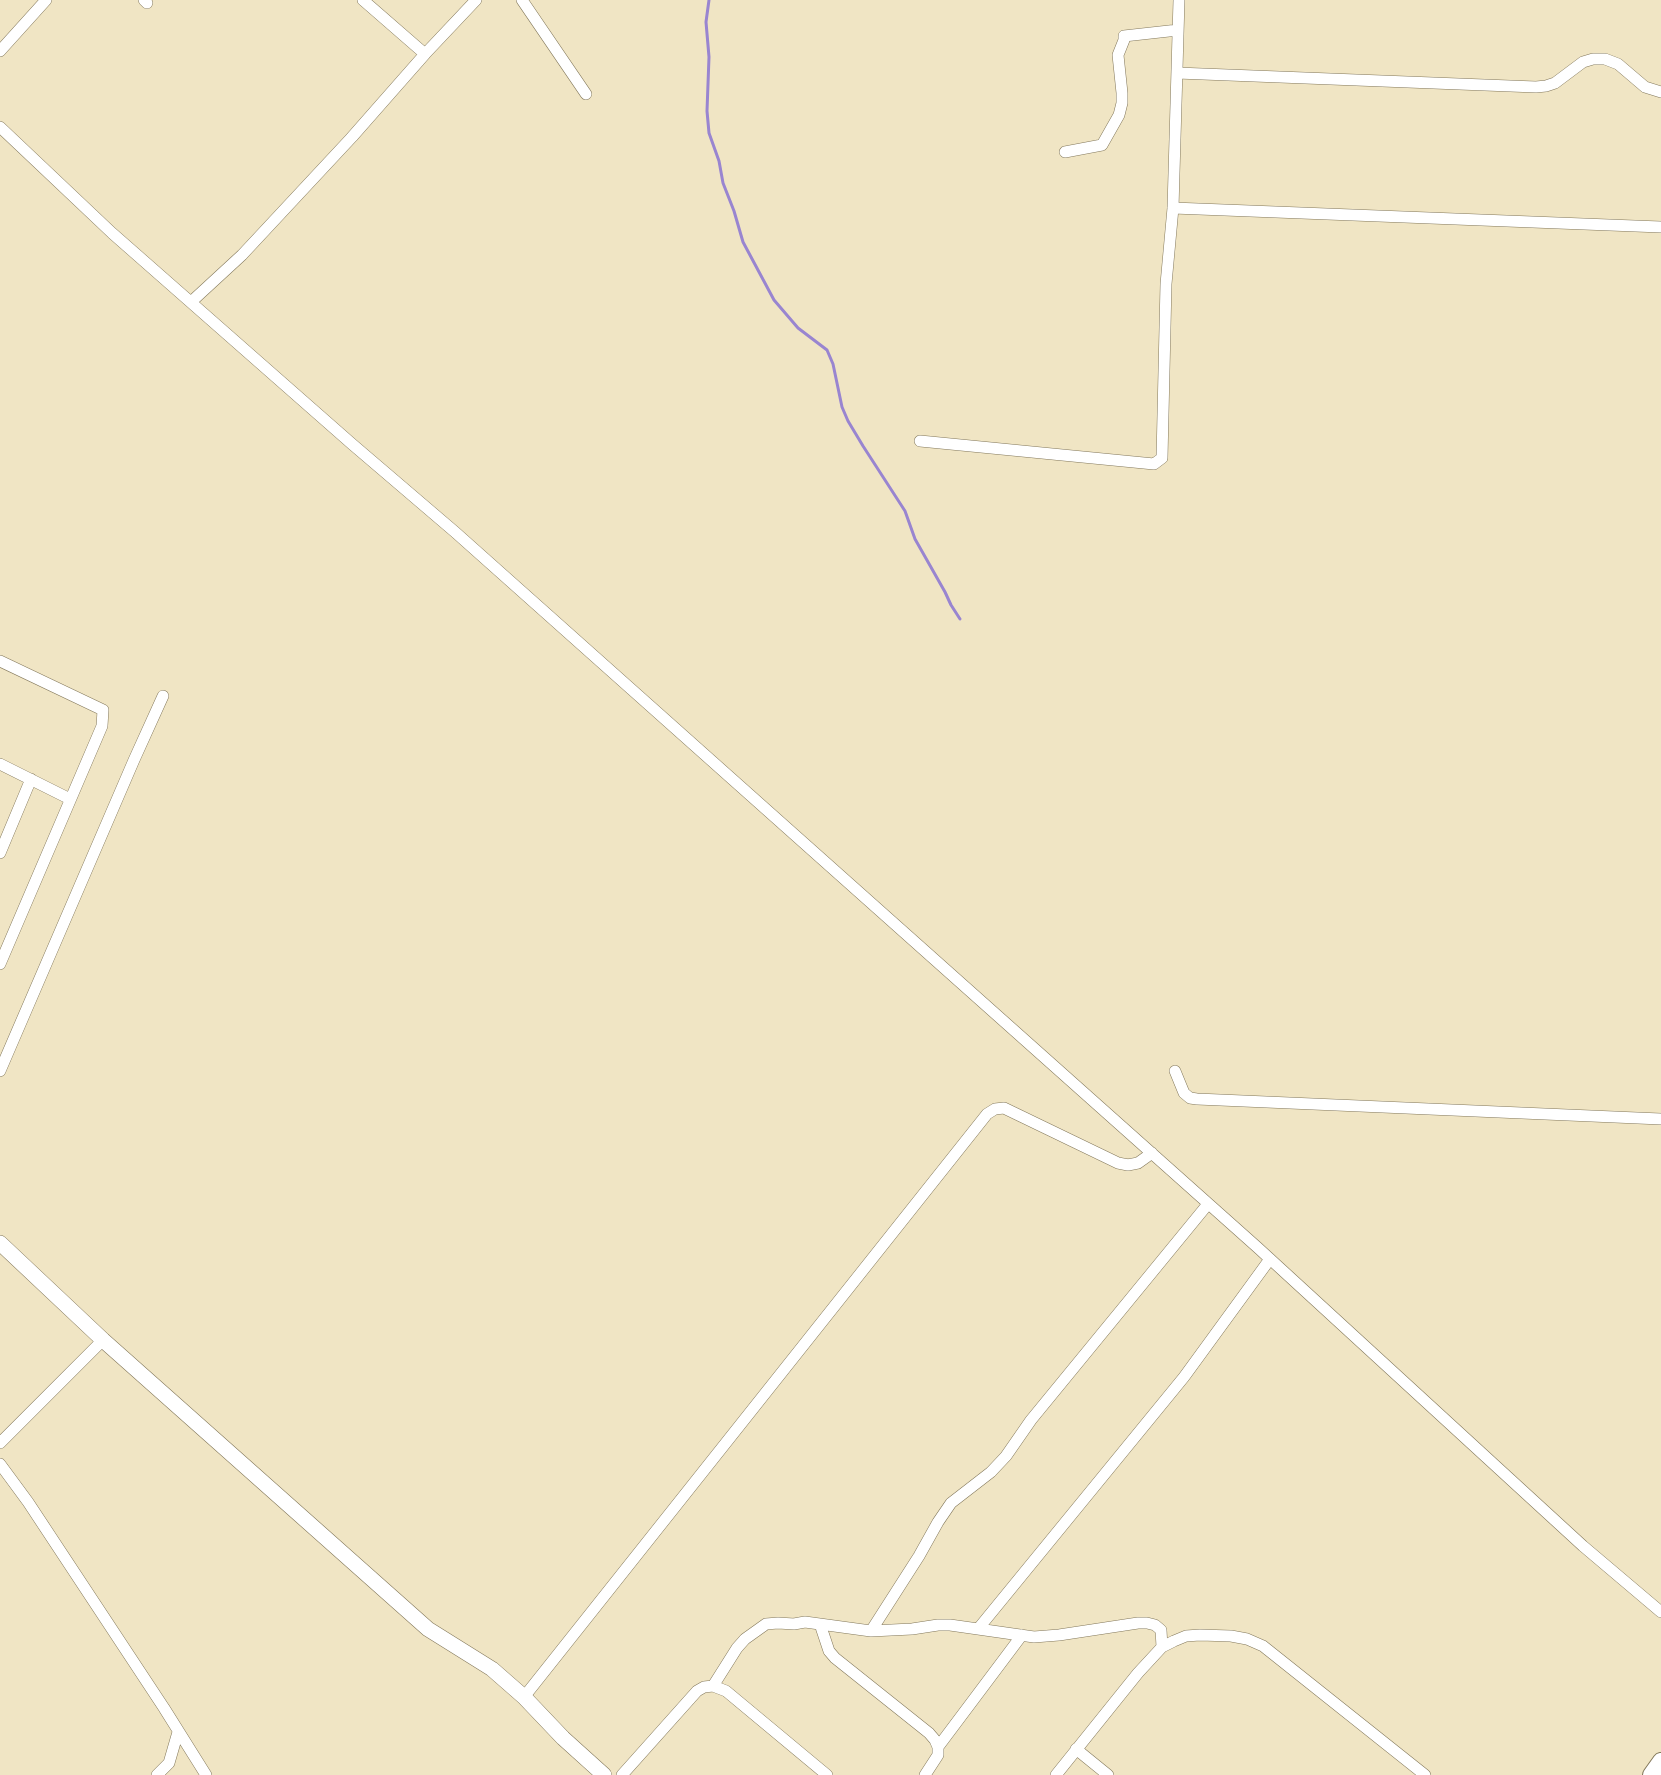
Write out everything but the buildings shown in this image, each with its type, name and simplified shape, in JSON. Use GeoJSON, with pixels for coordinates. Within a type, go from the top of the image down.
{"type":"FeatureCollection","features":[{"type":"Feature","properties":{"kind":"main road"},"geometry":{"type":"LineString","coordinates":[[1651,1775],[1661,1761]]}},
{"type":"Feature","properties":{"kind":"street"},"geometry":{"type":"LineString","coordinates":[[0,51],[46,0]]}},
{"type":"Feature","properties":{"kind":"street"},"geometry":{"type":"LineString","coordinates":[[363,0],[425,54]]}},
{"type":"Feature","properties":{"kind":"street"},"geometry":{"type":"LineString","coordinates":[[191,302],[242,255],[476,0]]}},
{"type":"Feature","properties":{"kind":"street"},"geometry":{"type":"LineString","coordinates":[[522,0],[586,94]]}},
{"type":"Feature","properties":{"kind":"street"},"geometry":{"type":"LineString","coordinates":[[920,441],[1154,464],[1162,458],[1166,284],[1173,208],[1179,0]]}},
{"type":"Feature","properties":{"kind":"street"},"geometry":{"type":"LineString","coordinates":[[1065,152],[1102,145],[1119,115],[1122,93],[1118,55],[1124,36],[1178,30]]}},
{"type":"Feature","properties":{"kind":"street"},"geometry":{"type":"LineString","coordinates":[[1177,73],[1536,88],[1555,82],[1583,62],[1593,59],[1605,59],[1618,64],[1645,87],[1661,92]]}},
{"type":"Feature","properties":{"kind":"street"},"geometry":{"type":"LineString","coordinates":[[0,127],[105,226],[352,444],[455,532],[1270,1259],[1583,1546],[1661,1612]]}},
{"type":"Feature","properties":{"kind":"street"},"geometry":{"type":"LineString","coordinates":[[1173,208],[1661,227]]}},
{"type":"Feature","properties":{"kind":"street"},"geometry":{"type":"LineString","coordinates":[[0,661],[103,710],[102,726],[0,964]]}},
{"type":"Feature","properties":{"kind":"street"},"geometry":{"type":"LineString","coordinates":[[0,1071],[163,696]]}},
{"type":"Feature","properties":{"kind":"street"},"geometry":{"type":"LineString","coordinates":[[0,764],[70,799]]}},
{"type":"Feature","properties":{"kind":"street"},"geometry":{"type":"LineString","coordinates":[[0,853],[30,779]]}},
{"type":"Feature","properties":{"kind":"street"},"geometry":{"type":"LineString","coordinates":[[1175,1072],[1184,1093],[1190,1098],[1197,1099],[1661,1119]]}},
{"type":"Feature","properties":{"kind":"street"},"geometry":{"type":"LineString","coordinates":[[524,1697],[987,1114],[994,1109],[1004,1108],[1118,1164],[1138,1163],[1152,1153]]}},
{"type":"Feature","properties":{"kind":"street"},"geometry":{"type":"LineString","coordinates":[[871,1631],[951,1503],[991,1472],[1006,1456],[1031,1420],[1208,1204]]}},
{"type":"Feature","properties":{"kind":"street"},"geometry":{"type":"LineString","coordinates":[[0,1244],[103,1340],[428,1629],[492,1669],[524,1697],[563,1738],[604,1775]]}},
{"type":"Feature","properties":{"kind":"street"},"geometry":{"type":"LineString","coordinates":[[978,1628],[1184,1377],[1270,1259]]}},
{"type":"Feature","properties":{"kind":"street"},"geometry":{"type":"LineString","coordinates":[[0,1443],[103,1340]]}},
{"type":"Feature","properties":{"kind":"street"},"geometry":{"type":"LineString","coordinates":[[0,1464],[28,1502],[206,1775]]}},
{"type":"Feature","properties":{"kind":"street"},"geometry":{"type":"LineString","coordinates":[[713,1686],[737,1648],[766,1624],[820,1624],[837,1628],[871,1631],[912,1629],[938,1624],[1034,1637],[1146,1623],[1155,1625],[1161,1630],[1162,1647]]}},
{"type":"Feature","properties":{"kind":"street"},"geometry":{"type":"LineString","coordinates":[[820,1624],[829,1651],[835,1658],[929,1733],[935,1740],[938,1747],[938,1755],[925,1775]]}},
{"type":"Feature","properties":{"kind":"street"},"geometry":{"type":"LineString","coordinates":[[938,1747],[1022,1635]]}},
{"type":"Feature","properties":{"kind":"street"},"geometry":{"type":"LineString","coordinates":[[1056,1775],[1138,1673],[1162,1647],[1186,1636],[1200,1635],[1231,1636],[1247,1639],[1263,1646],[1425,1775]]}},
{"type":"Feature","properties":{"kind":"street"},"geometry":{"type":"LineString","coordinates":[[622,1775],[697,1691],[704,1687],[713,1686],[726,1691],[827,1775]]}},
{"type":"Feature","properties":{"kind":"street"},"geometry":{"type":"LineString","coordinates":[[157,1775],[169,1763],[178,1732]]}},
{"type":"Feature","properties":{"kind":"street"},"geometry":{"type":"LineString","coordinates":[[1076,1749],[1108,1775]]}},
{"type":"Feature","properties":{"kind":"waterway"},"geometry":{"type":"LineString","coordinates":[[709,0],[706,22],[709,57],[707,111],[709,133],[719,161],[723,183],[743,242],[774,300],[798,328],[827,350],[833,364],[842,407],[848,421],[905,511],[915,539],[960,619]]}}]}
